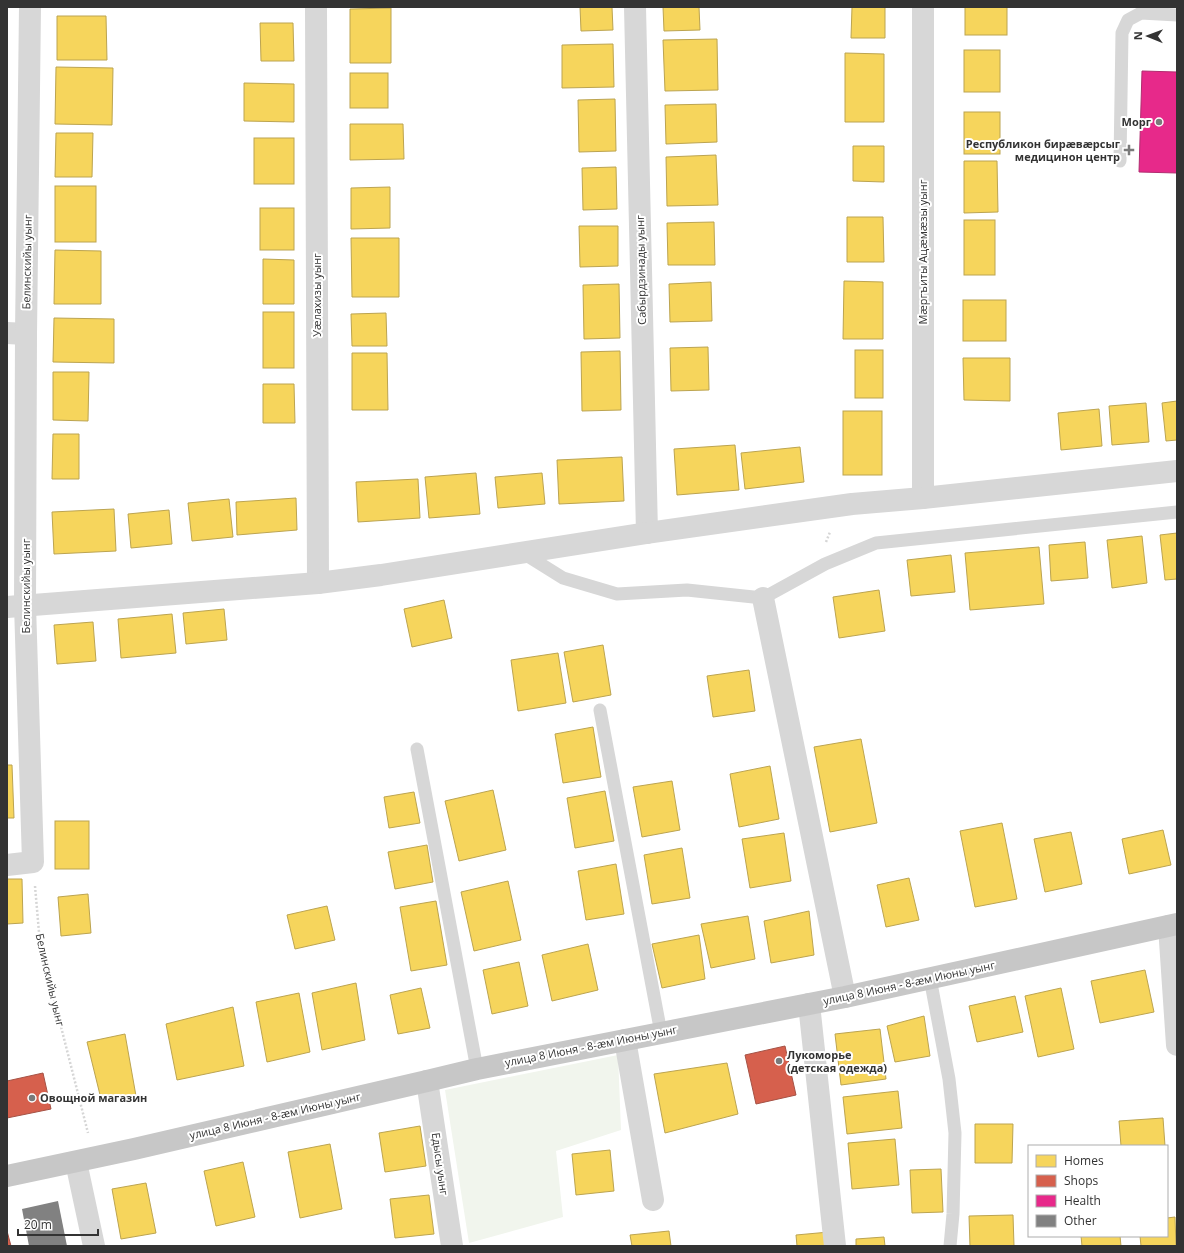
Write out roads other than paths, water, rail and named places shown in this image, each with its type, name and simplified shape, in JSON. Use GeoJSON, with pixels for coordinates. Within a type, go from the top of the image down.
{"type":"FeatureCollection","features":[{"type":"Feature","properties":{"kind":"highway","name":"улица 8 Июня - 8-ӕм Июны уынг"},"geometry":{"type":"LineString","coordinates":[[7,1176],[85,1160],[477,1069],[845,997],[1173,925]]}},
{"type":"Feature","properties":{"kind":"street","name":"Белинскийы уынг"},"geometry":{"type":"LineString","coordinates":[[7,865],[33,862],[16,606],[17,334],[30,7]]}},
{"type":"Feature","properties":{"kind":"street","name":"Уӕлахизы уынг"},"geometry":{"type":"LineString","coordinates":[[316,7],[318,583]]}},
{"type":"Feature","properties":{"kind":"street","name":"Сабырдзинады уынг"},"geometry":{"type":"LineString","coordinates":[[635,7],[647,533]]}},
{"type":"Feature","properties":{"kind":"street","name":"Мӕргъиты Ацӕмӕзы уынг"},"geometry":{"type":"LineString","coordinates":[[922,498],[923,7]]}},
{"type":"Feature","properties":{"kind":"street"},"geometry":{"type":"LineString","coordinates":[[16,606],[318,583],[381,575],[647,533],[852,504],[1177,471]]}},
{"type":"Feature","properties":{"kind":"street"},"geometry":{"type":"LineString","coordinates":[[763,598],[845,997]]}},
{"type":"Feature","properties":{"kind":"street"},"geometry":{"type":"LineString","coordinates":[[1173,925],[1177,1044]]}},
{"type":"Feature","properties":{"kind":"street"},"geometry":{"type":"LineString","coordinates":[[809,1004],[835,1246]]}},
{"type":"Feature","properties":{"kind":"street"},"geometry":{"type":"LineString","coordinates":[[624,1040],[653,1200]]}},
{"type":"Feature","properties":{"kind":"street","name":"Едысы уынг"},"geometry":{"type":"LineString","coordinates":[[427,1081],[452,1246]]}},
{"type":"Feature","properties":{"kind":"street"},"geometry":{"type":"LineString","coordinates":[[85,1160],[94,1246]]}},
{"type":"Feature","properties":{"kind":"lane"},"geometry":{"type":"LineString","coordinates":[[1120,161],[1122,34],[1128,20],[1141,13],[1177,15]]}},
{"type":"Feature","properties":{"kind":"lane"},"geometry":{"type":"LineString","coordinates":[[523,553],[563,578],[617,594],[687,590],[763,598],[825,564],[876,543],[1177,512]]}},
{"type":"Feature","properties":{"kind":"lane"},"geometry":{"type":"LineString","coordinates":[[600,710],[661,1033]]}},
{"type":"Feature","properties":{"kind":"lane"},"geometry":{"type":"LineString","coordinates":[[417,749],[477,1069]]}},
{"type":"Feature","properties":{"kind":"lane"},"geometry":{"type":"LineString","coordinates":[[930,978],[949,1078],[955,1133],[953,1214],[950,1246]]}},
{"type":"Feature","properties":{"kind":"place","name":"Морг"},"geometry":{"type":"Point","coordinates":[1159,122]}},
{"type":"Feature","properties":{"kind":"place","name":"Республикон бирæвæрсыг медицинон центр"},"geometry":{"type":"Point","coordinates":[1129,150]}},
{"type":"Feature","properties":{"kind":"place","name":"Лукоморье (детская одежда)"},"geometry":{"type":"Point","coordinates":[779,1061]}},
{"type":"Feature","properties":{"kind":"place","name":"Овощной магазин"},"geometry":{"type":"Point","coordinates":[32,1098]}}]}
